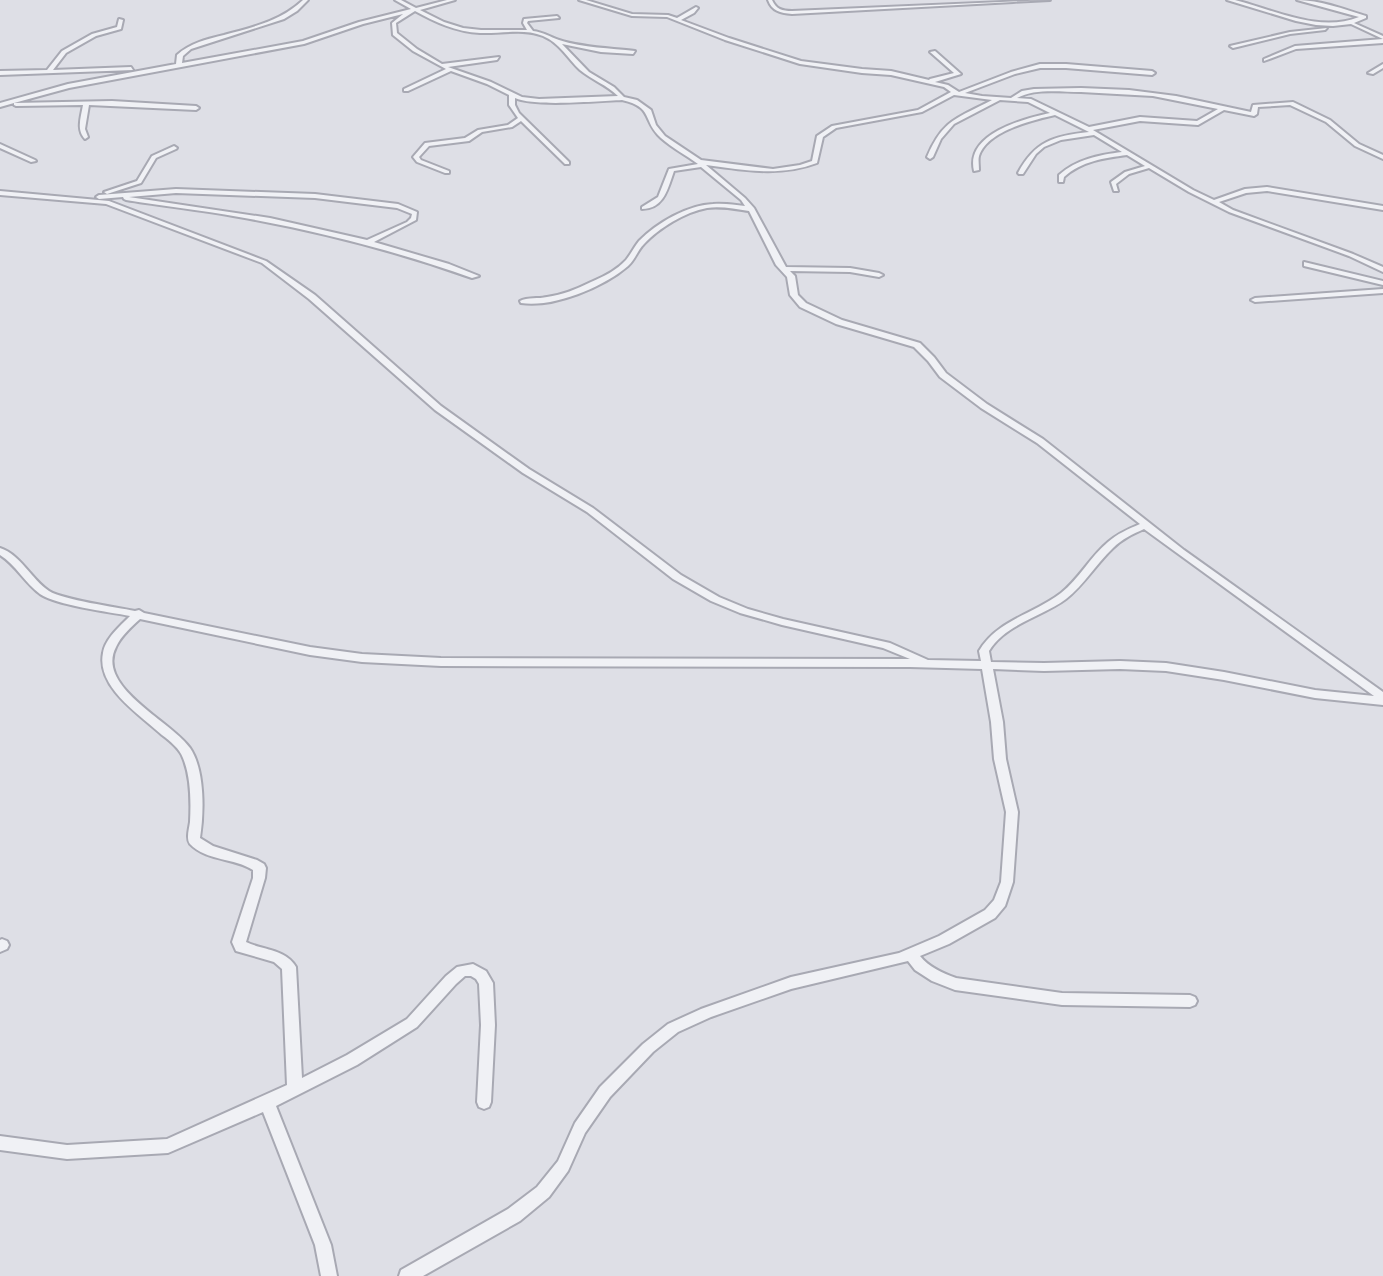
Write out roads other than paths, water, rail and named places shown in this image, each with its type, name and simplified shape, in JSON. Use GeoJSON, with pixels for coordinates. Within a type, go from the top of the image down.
{"type":"FeatureCollection","features":[{"type":"Feature","properties":{"kind":"street"},"geometry":{"type":"LineString","coordinates":[[179,65],[180,55],[189,48],[276,20],[298,9],[306,0]]}},
{"type":"Feature","properties":{"kind":"street"},"geometry":{"type":"LineString","coordinates":[[397,0],[412,10],[453,27],[470,31],[531,32],[601,50],[633,52]]}},
{"type":"Feature","properties":{"kind":"street"},"geometry":{"type":"LineString","coordinates":[[0,105],[59,88],[304,42],[453,0]]}},
{"type":"Feature","properties":{"kind":"street"},"geometry":{"type":"LineString","coordinates":[[581,0],[626,14],[664,15],[727,39],[800,62],[891,73],[951,88],[959,93],[1000,99],[1013,98],[1038,103],[1214,202],[1253,220],[1328,246],[1383,270]]}},
{"type":"Feature","properties":{"kind":"street"},"geometry":{"type":"LineString","coordinates":[[770,0],[775,9],[787,12],[859,11],[1047,0]]}},
{"type":"Feature","properties":{"kind":"street"},"geometry":{"type":"LineString","coordinates":[[855,0],[859,11]]}},
{"type":"Feature","properties":{"kind":"street"},"geometry":{"type":"LineString","coordinates":[[1225,0],[1316,24],[1355,25],[1383,39]]}},
{"type":"Feature","properties":{"kind":"street"},"geometry":{"type":"LineString","coordinates":[[1233,46],[1290,33],[1355,25],[1364,17],[1299,0]]}},
{"type":"Feature","properties":{"kind":"street"},"geometry":{"type":"LineString","coordinates":[[677,20],[696,8]]}},
{"type":"Feature","properties":{"kind":"street"},"geometry":{"type":"LineString","coordinates":[[412,10],[394,23],[395,34],[415,50],[449,70],[489,83],[512,95],[539,101],[622,98],[644,106],[649,111],[653,125],[663,137],[743,199],[752,210],[780,265],[791,276],[794,296],[803,305],[839,322],[917,345],[932,359],[943,375],[984,406],[1040,441],[1223,584],[1383,697]]}},
{"type":"Feature","properties":{"kind":"street"},"geometry":{"type":"LineString","coordinates":[[531,32],[525,23],[526,20],[543,16],[557,17]]}},
{"type":"Feature","properties":{"kind":"street"},"geometry":{"type":"LineString","coordinates":[[48,72],[60,54],[90,37],[119,28],[121,20]]}},
{"type":"Feature","properties":{"kind":"street"},"geometry":{"type":"LineString","coordinates":[[1266,60],[1295,48],[1383,39]]}},
{"type":"Feature","properties":{"kind":"street"},"geometry":{"type":"LineString","coordinates":[[555,40],[583,71],[612,86],[622,98]]}},
{"type":"Feature","properties":{"kind":"street"},"geometry":{"type":"LineString","coordinates":[[933,52],[958,74],[932,80],[934,84]]}},
{"type":"Feature","properties":{"kind":"street"},"geometry":{"type":"LineString","coordinates":[[441,66],[497,58]]}},
{"type":"Feature","properties":{"kind":"street"},"geometry":{"type":"LineString","coordinates":[[644,208],[661,198],[671,170],[700,164],[773,170],[808,166],[816,159],[820,136],[826,130],[920,111],[948,95],[1013,73],[1040,66],[1066,66],[1152,73]]}},
{"type":"Feature","properties":{"kind":"street"},"geometry":{"type":"LineString","coordinates":[[1371,73],[1383,66]]}},
{"type":"Feature","properties":{"kind":"street"},"geometry":{"type":"LineString","coordinates":[[0,73],[152,70]]}},
{"type":"Feature","properties":{"kind":"street"},"geometry":{"type":"LineString","coordinates":[[406,90],[449,70]]}},
{"type":"Feature","properties":{"kind":"street"},"geometry":{"type":"LineString","coordinates":[[1013,98],[1024,92],[1034,91],[1115,91],[1164,95],[1254,114],[1256,106],[1290,102],[1328,121],[1357,145],[1383,157]]}},
{"type":"Feature","properties":{"kind":"street"},"geometry":{"type":"LineString","coordinates":[[512,95],[512,105],[520,119],[567,163]]}},
{"type":"Feature","properties":{"kind":"street"},"geometry":{"type":"LineString","coordinates":[[930,157],[938,138],[952,123],[1000,99]]}},
{"type":"Feature","properties":{"kind":"street"},"geometry":{"type":"LineString","coordinates":[[0,105],[86,103],[196,108]]}},
{"type":"Feature","properties":{"kind":"street"},"geometry":{"type":"LineString","coordinates":[[85,137],[82,129],[86,103]]}},
{"type":"Feature","properties":{"kind":"street"},"geometry":{"type":"LineString","coordinates":[[1021,173],[1030,155],[1044,143],[1057,138],[1140,119],[1198,123],[1222,108]]}},
{"type":"Feature","properties":{"kind":"street"},"geometry":{"type":"LineString","coordinates":[[976,170],[974,158],[981,145],[990,138],[1032,119],[1058,113]]}},
{"type":"Feature","properties":{"kind":"street"},"geometry":{"type":"LineString","coordinates":[[447,172],[419,161],[416,157],[430,143],[467,140],[480,131],[510,126],[520,119]]}},
{"type":"Feature","properties":{"kind":"street"},"geometry":{"type":"LineString","coordinates":[[0,146],[33,161]]}},
{"type":"Feature","properties":{"kind":"street"},"geometry":{"type":"LineString","coordinates":[[89,199],[140,182],[154,157],[174,148]]}},
{"type":"Feature","properties":{"kind":"street"},"geometry":{"type":"LineString","coordinates":[[1061,181],[1061,176],[1073,167],[1110,156],[1130,153]]}},
{"type":"Feature","properties":{"kind":"street"},"geometry":{"type":"LineString","coordinates":[[1116,190],[1113,183],[1119,177],[1150,166]]}},
{"type":"Feature","properties":{"kind":"street"},"geometry":{"type":"LineString","coordinates":[[1214,202],[1236,194],[1267,189],[1383,208]]}},
{"type":"Feature","properties":{"kind":"street"},"geometry":{"type":"LineString","coordinates":[[89,199],[176,191],[315,196],[398,206],[415,213],[414,219],[409,223],[369,242]]}},
{"type":"Feature","properties":{"kind":"street"},"geometry":{"type":"LineString","coordinates":[[0,194],[107,202],[243,252],[269,265],[312,297],[438,408],[526,471],[590,510],[662,568],[715,599],[744,611],[885,645],[929,663]]}},
{"type":"Feature","properties":{"kind":"street"},"geometry":{"type":"LineString","coordinates":[[114,196],[248,216],[357,242],[369,242],[475,276]]}},
{"type":"Feature","properties":{"kind":"street"},"geometry":{"type":"LineString","coordinates":[[524,301],[557,298],[609,276],[628,262],[642,242],[657,230],[701,208],[714,206],[752,210]]}},
{"type":"Feature","properties":{"kind":"street"},"geometry":{"type":"LineString","coordinates":[[1307,264],[1383,283]]}},
{"type":"Feature","properties":{"kind":"street"},"geometry":{"type":"LineString","coordinates":[[785,269],[850,270],[879,275]]}},
{"type":"Feature","properties":{"kind":"street"},"geometry":{"type":"LineString","coordinates":[[1254,300],[1383,291]]}},
{"type":"Feature","properties":{"kind":"street"},"geometry":{"type":"LineString","coordinates":[[407,1276],[514,1215],[543,1192],[563,1166],[580,1128],[605,1092],[648,1048],[673,1028],[706,1013],[791,983],[911,954],[944,940],[990,914],[1000,902],[1007,882],[1012,812],[1000,759],[997,722],[984,651],[989,642],[1072,590],[1111,544],[1146,525]]}},
{"type":"Feature","properties":{"kind":"street"},"geometry":{"type":"LineString","coordinates":[[0,551],[32,578],[45,593],[69,601],[310,651],[362,658],[441,662],[1120,665],[1166,667],[1315,694],[1383,701]]}},
{"type":"Feature","properties":{"kind":"street"},"geometry":{"type":"LineString","coordinates":[[139,614],[108,650],[106,664],[114,685],[186,750],[193,770],[194,800],[198,820],[194,840],[206,848],[252,862],[260,868],[239,942],[241,947],[278,958],[289,968],[295,1090]]}},
{"type":"Feature","properties":{"kind":"street"},"geometry":{"type":"LineString","coordinates":[[911,954],[920,966],[937,977],[974,987],[1062,999],[1190,1001]]}},
{"type":"Feature","properties":{"kind":"street"},"geometry":{"type":"LineString","coordinates":[[0,1143],[68,1152],[168,1146],[267,1104],[396,1034],[427,1008],[451,980],[462,972],[473,970],[481,975],[486,983],[488,1025],[484,1102]]}},
{"type":"Feature","properties":{"kind":"street"},"geometry":{"type":"LineString","coordinates":[[267,1104],[323,1245],[329,1276]]}}]}
